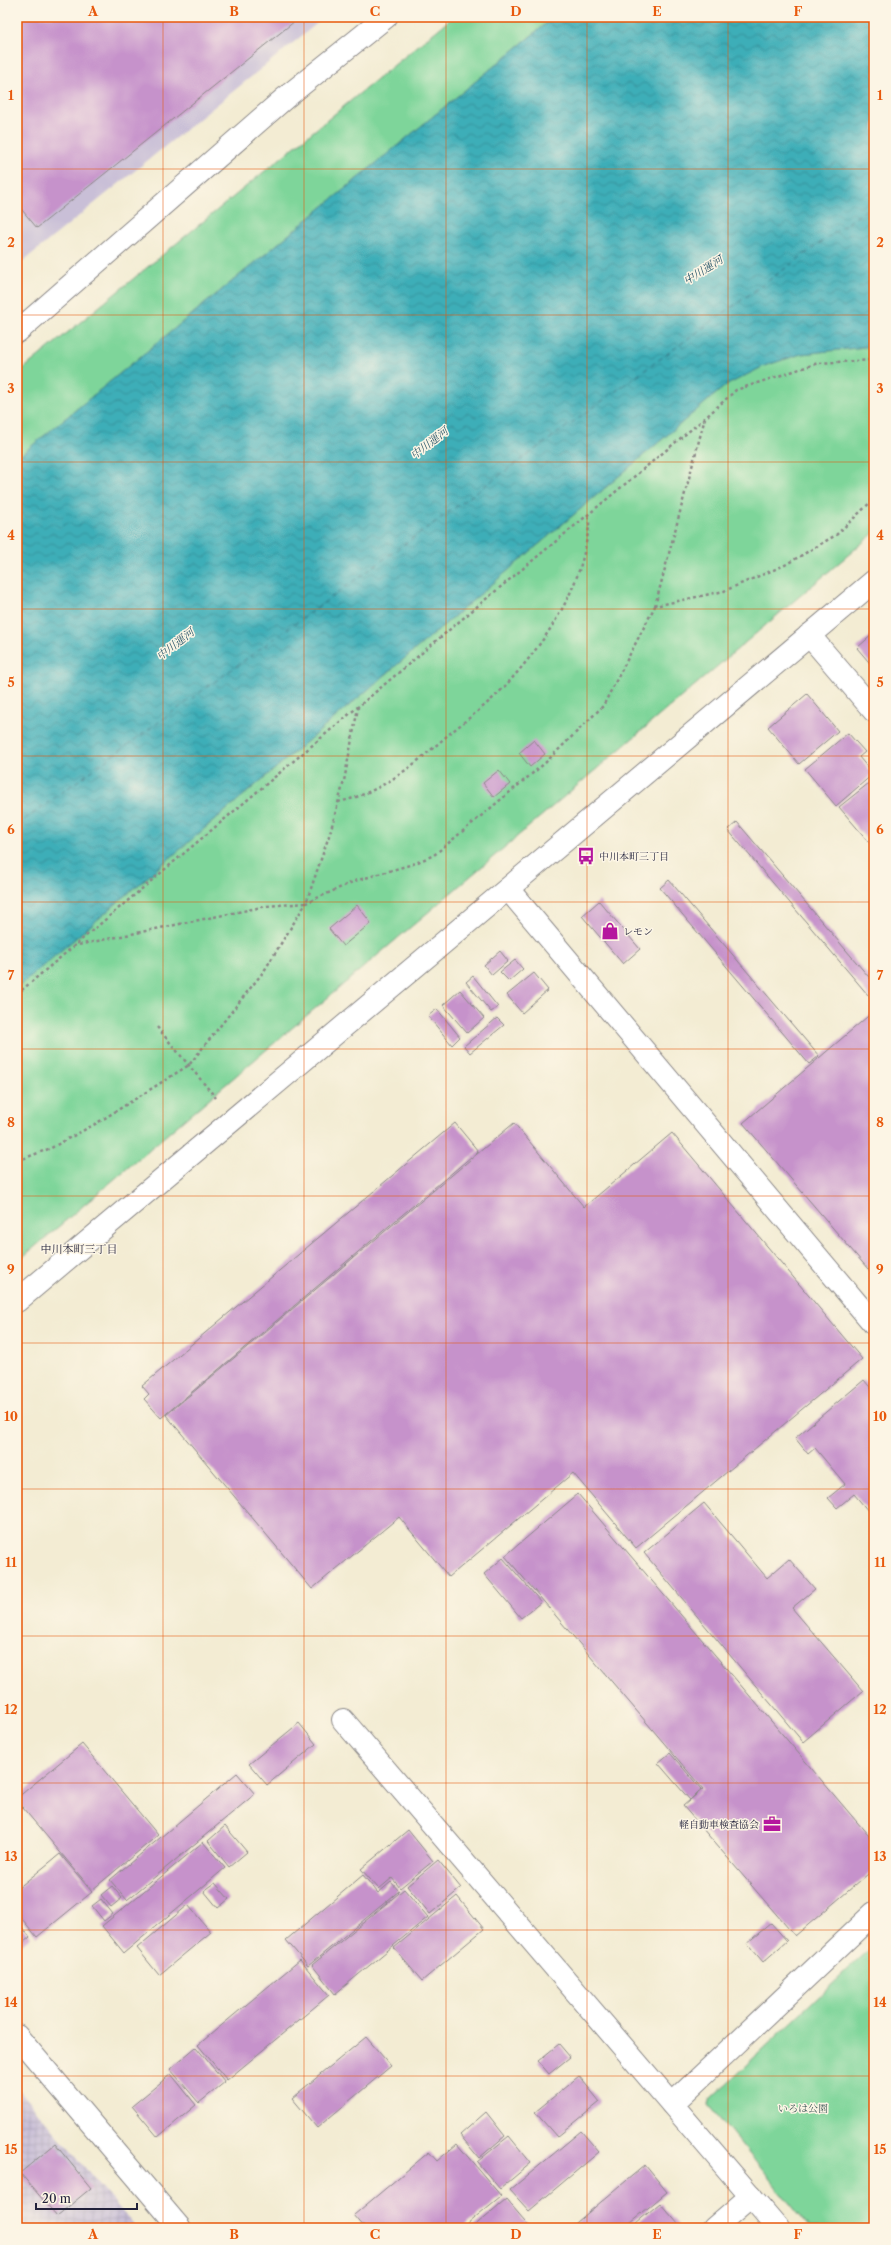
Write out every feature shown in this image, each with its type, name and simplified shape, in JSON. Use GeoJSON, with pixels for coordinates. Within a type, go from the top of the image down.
{"type":"FeatureCollection","features":[{"type":"Feature","properties":{"kind":"street"},"geometry":{"type":"LineString","coordinates":[[17,332],[285,98],[386,17]]}},
{"type":"Feature","properties":{"kind":"street"},"geometry":{"type":"LineString","coordinates":[[17,1301],[232,1118],[508,889],[874,580]]}},
{"type":"Feature","properties":{"kind":"street"},"geometry":{"type":"LineString","coordinates":[[809,635],[874,711]]}},
{"type":"Feature","properties":{"kind":"street"},"geometry":{"type":"LineString","coordinates":[[508,889],[874,1324]]}},
{"type":"Feature","properties":{"kind":"street"},"geometry":{"type":"LineString","coordinates":[[343,1720],[778,2228]]}},
{"type":"Feature","properties":{"kind":"street"},"geometry":{"type":"LineString","coordinates":[[672,2104],[874,1913]]}},
{"type":"Feature","properties":{"kind":"street"},"geometry":{"type":"LineString","coordinates":[[17,2036],[180,2228]]}},
{"type":"Feature","properties":{"kind":"street"},"geometry":{"type":"LineString","coordinates":[[714,2228],[751,2196]]}},
{"type":"Feature","properties":{"kind":"path"},"geometry":{"type":"LineString","coordinates":[[17,994],[358,707],[706,418],[736,390],[818,363],[874,360]]}},
{"type":"Feature","properties":{"kind":"path"},"geometry":{"type":"LineString","coordinates":[[73,947],[267,906],[306,903],[355,881],[412,864],[434,855],[545,763],[603,706],[655,606],[706,418]]}},
{"type":"Feature","properties":{"kind":"path"},"geometry":{"type":"LineString","coordinates":[[655,606],[724,591],[785,566],[836,535],[874,499]]}},
{"type":"Feature","properties":{"kind":"path"},"geometry":{"type":"LineString","coordinates":[[338,802],[359,798],[386,784],[413,765],[505,686],[540,645],[564,605],[582,561],[590,522],[588,515]]}},
{"type":"Feature","properties":{"kind":"path"},"geometry":{"type":"LineString","coordinates":[[17,1174],[18,1160],[51,1148],[97,1122],[189,1065],[264,971],[306,903],[338,802],[358,707]]}},
{"type":"Feature","properties":{"kind":"path"},"geometry":{"type":"LineString","coordinates":[[157,1027],[232,1118]]}},
{"type":"Feature","properties":{"kind":"shaded area"},"geometry":{"type":"Polygon","coordinates":[[[17,17],[325,17],[17,266],[17,17]]]}},
{"type":"Feature","properties":{"kind":"shaded area"},"geometry":{"type":"Polygon","coordinates":[[[17,2087],[136,2228],[17,2228],[17,2087]]]}},
{"type":"Feature","properties":{"kind":"green space"},"geometry":{"type":"Polygon","coordinates":[[[453,17],[554,17],[17,458],[17,374],[453,17]]]}},
{"type":"Feature","properties":{"kind":"green space"},"geometry":{"type":"Polygon","coordinates":[[[874,346],[874,533],[17,1262],[17,988],[725,386],[764,366],[801,354],[874,346]]]}},
{"type":"Feature","properties":{"kind":"green space","name":"いろは公園"},"geometry":{"type":"Polygon","coordinates":[[[874,1945],[874,2228],[810,2228],[709,2105],[710,2099],[874,1945]]]}},
{"type":"Feature","properties":{"kind":"water","name":"中川運河"},"geometry":{"type":"Polygon","coordinates":[[[554,17],[874,17],[874,346],[801,354],[764,366],[725,386],[17,988],[17,458],[554,17]]]}},
{"type":"Feature","properties":{"kind":"building"},"geometry":{"type":"Polygon","coordinates":[[[17,17],[300,17],[37,228],[17,204],[17,17]]]}},
{"type":"Feature","properties":{"kind":"building"},"geometry":{"type":"Polygon","coordinates":[[[874,633],[874,668],[857,648],[874,633]]]}},
{"type":"Feature","properties":{"kind":"building"},"geometry":{"type":"Polygon","coordinates":[[[807,694],[838,731],[799,764],[768,727],[807,694]]]}},
{"type":"Feature","properties":{"kind":"building"},"geometry":{"type":"Polygon","coordinates":[[[848,733],[865,752],[859,757],[873,774],[836,806],[805,769],[848,733]]]}},
{"type":"Feature","properties":{"kind":"building"},"geometry":{"type":"Polygon","coordinates":[[[534,740],[545,754],[530,767],[519,753],[534,740]]]}},
{"type":"Feature","properties":{"kind":"building"},"geometry":{"type":"Polygon","coordinates":[[[499,770],[510,784],[494,797],[483,783],[499,770]]]}},
{"type":"Feature","properties":{"kind":"building"},"geometry":{"type":"Polygon","coordinates":[[[874,779],[874,848],[839,807],[874,779]]]}},
{"type":"Feature","properties":{"kind":"building"},"geometry":{"type":"Polygon","coordinates":[[[737,822],[874,983],[874,1002],[728,830],[737,822]]]}},
{"type":"Feature","properties":{"kind":"building"},"geometry":{"type":"Polygon","coordinates":[[[669,880],[819,1056],[809,1064],[660,888],[669,880]]]}},
{"type":"Feature","properties":{"kind":"building"},"geometry":{"type":"Polygon","coordinates":[[[599,901],[640,949],[623,964],[582,916],[599,901]]]}},
{"type":"Feature","properties":{"kind":"building"},"geometry":{"type":"Polygon","coordinates":[[[357,905],[371,923],[343,946],[329,929],[357,905]]]}},
{"type":"Feature","properties":{"kind":"building"},"geometry":{"type":"Polygon","coordinates":[[[500,951],[508,961],[492,975],[484,965],[500,951]]]}},
{"type":"Feature","properties":{"kind":"building"},"geometry":{"type":"Polygon","coordinates":[[[515,960],[523,969],[509,981],[500,972],[515,960]]]}},
{"type":"Feature","properties":{"kind":"building"},"geometry":{"type":"Polygon","coordinates":[[[534,973],[548,990],[522,1013],[507,995],[534,973]]]}},
{"type":"Feature","properties":{"kind":"building"},"geometry":{"type":"Polygon","coordinates":[[[473,976],[498,1007],[491,1012],[466,982],[473,976]]]}},
{"type":"Feature","properties":{"kind":"building"},"geometry":{"type":"Polygon","coordinates":[[[460,990],[484,1018],[467,1033],[443,1005],[460,990]]]}},
{"type":"Feature","properties":{"kind":"building"},"geometry":{"type":"Polygon","coordinates":[[[437,1009],[460,1037],[452,1045],[428,1016],[437,1009]]]}},
{"type":"Feature","properties":{"kind":"building"},"geometry":{"type":"Polygon","coordinates":[[[874,1011],[874,1276],[743,1123],[874,1011]]]}},
{"type":"Feature","properties":{"kind":"building"},"geometry":{"type":"Polygon","coordinates":[[[497,1018],[504,1025],[470,1053],[464,1046],[497,1018]]]}},
{"type":"Feature","properties":{"kind":"building"},"geometry":{"type":"Polygon","coordinates":[[[455,1123],[478,1151],[161,1418],[144,1399],[149,1394],[142,1386],[455,1123]]]}},
{"type":"Feature","properties":{"kind":"building"},"geometry":{"type":"Polygon","coordinates":[[[514,1123],[584,1207],[672,1133],[862,1359],[636,1548],[573,1473],[449,1577],[399,1517],[312,1589],[166,1415],[514,1123]]]}},
{"type":"Feature","properties":{"kind":"building"},"geometry":{"type":"Polygon","coordinates":[[[864,1380],[874,1392],[874,1518],[854,1494],[837,1508],[828,1498],[845,1484],[815,1448],[808,1454],[795,1438],[864,1380]]]}},
{"type":"Feature","properties":{"kind":"building"},"geometry":{"type":"Polygon","coordinates":[[[578,1494],[874,1842],[874,1869],[795,1936],[683,1806],[703,1789],[505,1556],[578,1494]]]}},
{"type":"Feature","properties":{"kind":"building"},"geometry":{"type":"Polygon","coordinates":[[[704,1503],[767,1578],[789,1559],[815,1589],[792,1608],[863,1691],[803,1742],[644,1553],[704,1503]]]}},
{"type":"Feature","properties":{"kind":"building"},"geometry":{"type":"Polygon","coordinates":[[[503,1558],[541,1602],[521,1618],[484,1574],[503,1558]]]}},
{"type":"Feature","properties":{"kind":"building"},"geometry":{"type":"Polygon","coordinates":[[[299,1723],[316,1744],[267,1785],[249,1764],[299,1723]]]}},
{"type":"Feature","properties":{"kind":"building"},"geometry":{"type":"Polygon","coordinates":[[[82,1744],[158,1835],[92,1890],[17,1801],[17,1798],[82,1744]]]}},
{"type":"Feature","properties":{"kind":"building"},"geometry":{"type":"Polygon","coordinates":[[[670,1753],[701,1789],[690,1800],[658,1763],[670,1753]]]}},
{"type":"Feature","properties":{"kind":"building"},"geometry":{"type":"Polygon","coordinates":[[[237,1773],[255,1794],[127,1900],[110,1880],[237,1773]]]}},
{"type":"Feature","properties":{"kind":"building"},"geometry":{"type":"Polygon","coordinates":[[[225,1826],[247,1852],[229,1867],[208,1841],[225,1826]]]}},
{"type":"Feature","properties":{"kind":"building"},"geometry":{"type":"Polygon","coordinates":[[[408,1830],[433,1861],[400,1888],[392,1878],[379,1889],[361,1869],[408,1830]]]}},
{"type":"Feature","properties":{"kind":"building"},"geometry":{"type":"Polygon","coordinates":[[[203,1842],[225,1868],[124,1953],[102,1926],[203,1842]]]}},
{"type":"Feature","properties":{"kind":"building"},"geometry":{"type":"Polygon","coordinates":[[[60,1854],[92,1892],[37,1937],[17,1913],[17,1889],[60,1854]]]}},
{"type":"Feature","properties":{"kind":"building"},"geometry":{"type":"Polygon","coordinates":[[[438,1860],[461,1888],[430,1914],[407,1886],[438,1860]]]}},
{"type":"Feature","properties":{"kind":"building"},"geometry":{"type":"Polygon","coordinates":[[[363,1875],[378,1893],[391,1882],[399,1891],[308,1966],[286,1940],[363,1875]]]}},
{"type":"Feature","properties":{"kind":"building"},"geometry":{"type":"Polygon","coordinates":[[[215,1883],[229,1899],[218,1908],[204,1891],[215,1883]]]}},
{"type":"Feature","properties":{"kind":"building"},"geometry":{"type":"Polygon","coordinates":[[[112,1886],[122,1898],[111,1907],[101,1895],[112,1886]]]}},
{"type":"Feature","properties":{"kind":"building"},"geometry":{"type":"Polygon","coordinates":[[[404,1889],[428,1917],[335,1994],[312,1965],[404,1889]]]}},
{"type":"Feature","properties":{"kind":"building"},"geometry":{"type":"Polygon","coordinates":[[[457,1896],[484,1929],[422,1981],[394,1948],[457,1896]]]}},
{"type":"Feature","properties":{"kind":"building"},"geometry":{"type":"Polygon","coordinates":[[[101,1899],[113,1914],[104,1921],[92,1906],[101,1899]]]}},
{"type":"Feature","properties":{"kind":"building"},"geometry":{"type":"Polygon","coordinates":[[[188,1905],[211,1932],[159,1975],[137,1948],[188,1905]]]}},
{"type":"Feature","properties":{"kind":"building"},"geometry":{"type":"Polygon","coordinates":[[[17,1921],[30,1937],[17,1948],[17,1921]]]}},
{"type":"Feature","properties":{"kind":"building"},"geometry":{"type":"Polygon","coordinates":[[[771,1923],[787,1941],[763,1962],[747,1943],[771,1923]]]}},
{"type":"Feature","properties":{"kind":"building"},"geometry":{"type":"Polygon","coordinates":[[[300,1960],[329,1995],[227,2080],[198,2045],[300,1960]]]}},
{"type":"Feature","properties":{"kind":"building"},"geometry":{"type":"Polygon","coordinates":[[[366,2037],[391,2066],[317,2128],[292,2098],[366,2037]]]}},
{"type":"Feature","properties":{"kind":"building"},"geometry":{"type":"Polygon","coordinates":[[[559,2044],[570,2057],[549,2074],[538,2061],[559,2044]]]}},
{"type":"Feature","properties":{"kind":"building"},"geometry":{"type":"Polygon","coordinates":[[[196,2047],[225,2082],[199,2103],[170,2069],[196,2047]]]}},
{"type":"Feature","properties":{"kind":"building"},"geometry":{"type":"Polygon","coordinates":[[[171,2074],[196,2105],[158,2137],[132,2106],[171,2074]]]}},
{"type":"Feature","properties":{"kind":"building"},"geometry":{"type":"Polygon","coordinates":[[[579,2076],[600,2102],[557,2137],[535,2112],[579,2076]]]}},
{"type":"Feature","properties":{"kind":"building"},"geometry":{"type":"Polygon","coordinates":[[[486,2112],[505,2136],[479,2158],[460,2135],[486,2112]]]}},
{"type":"Feature","properties":{"kind":"building"},"geometry":{"type":"Polygon","coordinates":[[[581,2131],[599,2152],[529,2211],[510,2190],[581,2131]]]}},
{"type":"Feature","properties":{"kind":"building"},"geometry":{"type":"Polygon","coordinates":[[[509,2136],[531,2163],[500,2189],[477,2162],[509,2136]]]}},
{"type":"Feature","properties":{"kind":"building"},"geometry":{"type":"Polygon","coordinates":[[[55,2144],[91,2188],[57,2216],[20,2173],[55,2144]]]}},
{"type":"Feature","properties":{"kind":"building"},"geometry":{"type":"Polygon","coordinates":[[[457,2144],[501,2196],[462,2228],[365,2228],[354,2215],[429,2152],[437,2161],[457,2144]]]}},
{"type":"Feature","properties":{"kind":"building"},"geometry":{"type":"Polygon","coordinates":[[[645,2165],[667,2192],[624,2228],[570,2228],[645,2165]]]}},
{"type":"Feature","properties":{"kind":"building"},"geometry":{"type":"Polygon","coordinates":[[[506,2199],[531,2228],[472,2228],[506,2199]]]}},
{"type":"Feature","properties":{"kind":"building"},"geometry":{"type":"Polygon","coordinates":[[[660,2203],[679,2225],[676,2228],[630,2228],[660,2203]]]}},
{"type":"Feature","properties":{"kind":"ferry route"},"geometry":{"type":"LineString","coordinates":[[17,825],[874,204]]}},
{"type":"Feature","properties":{"kind":"place","name":"中川本町三丁目"},"geometry":{"type":"Point","coordinates":[586,856]}},
{"type":"Feature","properties":{"kind":"place","name":"レモン"},"geometry":{"type":"Point","coordinates":[610,931]}},
{"type":"Feature","properties":{"kind":"place","name":"軽自動車検査協会"},"geometry":{"type":"Point","coordinates":[772,1824]}},
{"type":"Feature","properties":{"kind":"district","name":"中川本町三丁目"},"geometry":{"type":"Point","coordinates":[79,1249]}}]}
